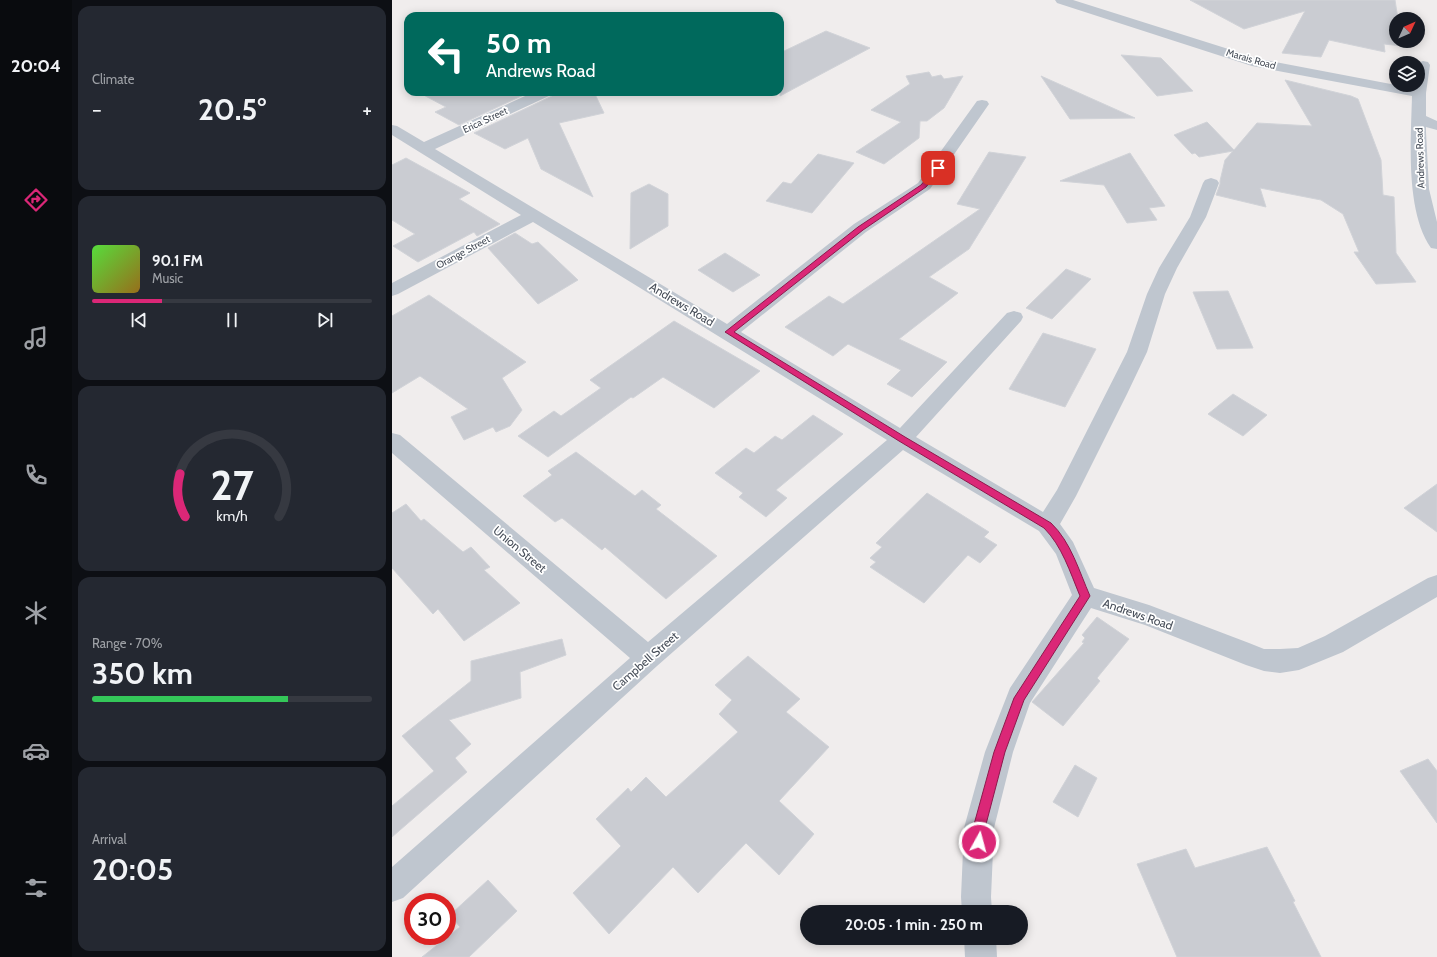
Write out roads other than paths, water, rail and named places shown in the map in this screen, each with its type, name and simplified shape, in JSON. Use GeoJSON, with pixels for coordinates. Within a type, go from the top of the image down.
{"type":"FeatureCollection","features":[{"type":"Feature","properties":{"kind":"street","name":"Marais Road"},"geometry":{"type":"LineString","coordinates":[[1061,0],[1257,62],[1419,93]]}},
{"type":"Feature","properties":{"kind":"street","name":"Andrews Road"},"geometry":{"type":"LineString","coordinates":[[1419,93],[1420,186],[1430,230],[1437,244]]}},
{"type":"Feature","properties":{"kind":"street","name":"Erica Street"},"geometry":{"type":"LineString","coordinates":[[424,148],[537,96]]}},
{"type":"Feature","properties":{"kind":"street"},"geometry":{"type":"LineString","coordinates":[[729,332],[860,228],[924,186],[982,104]]}},
{"type":"Feature","properties":{"kind":"street"},"geometry":{"type":"LineString","coordinates":[[1419,118],[1437,126]]}},
{"type":"Feature","properties":{"kind":"street","name":"Andrews Road"},"geometry":{"type":"LineString","coordinates":[[392,128],[729,332],[902,439],[1047,525],[1057,535],[1065,548],[1085,596],[1149,616],[1246,654],[1264,660],[1280,661],[1299,659],[1334,644],[1437,584]]}},
{"type":"Feature","properties":{"kind":"street"},"geometry":{"type":"LineString","coordinates":[[1047,525],[1065,496],[1137,352],[1156,294],[1168,268],[1198,217],[1211,183]]}},
{"type":"Feature","properties":{"kind":"street","name":"Orange Street"},"geometry":{"type":"LineString","coordinates":[[392,290],[534,214]]}},
{"type":"Feature","properties":{"kind":"street","name":"Campbell Street"},"geometry":{"type":"LineString","coordinates":[[392,887],[648,658],[902,439],[1014,317]]}},
{"type":"Feature","properties":{"kind":"street","name":"Union Street"},"geometry":{"type":"LineString","coordinates":[[392,441],[648,658]]}},
{"type":"Feature","properties":{"kind":"street"},"geometry":{"type":"LineString","coordinates":[[977,905],[979,828],[999,752],[1019,698],[1085,596]]}},
{"type":"Feature","properties":{"kind":"street"},"geometry":{"type":"LineString","coordinates":[[980,945],[981,957]]}}]}
